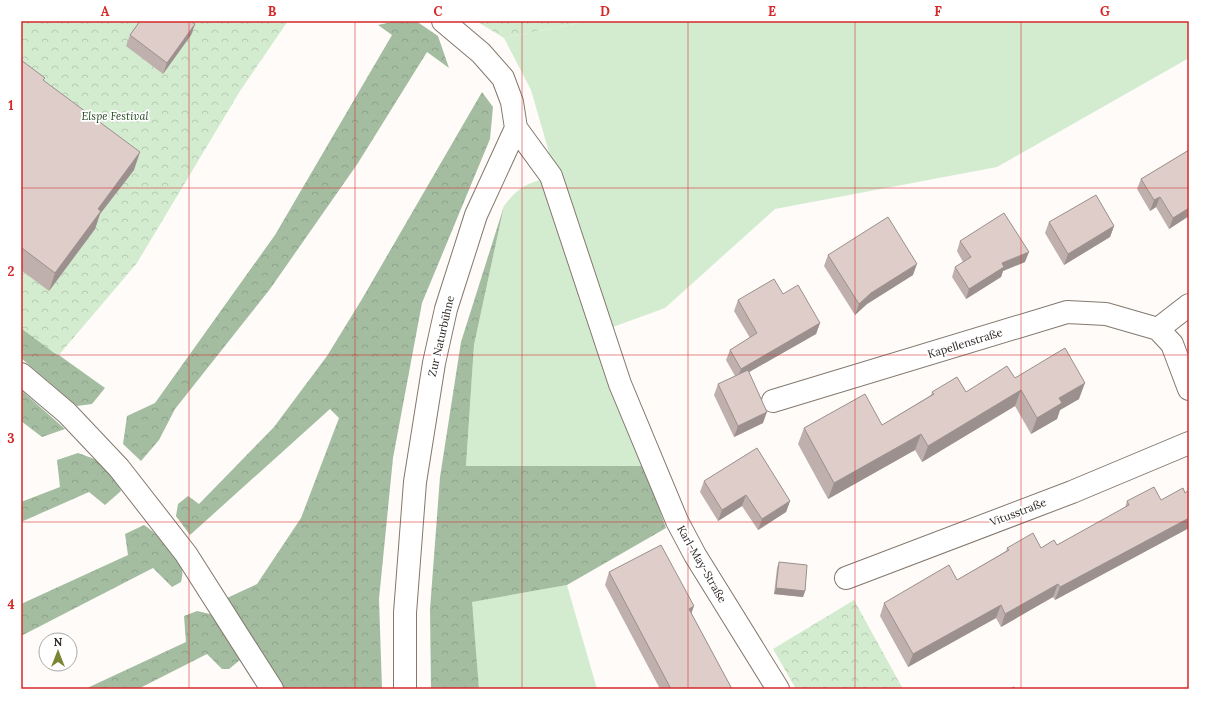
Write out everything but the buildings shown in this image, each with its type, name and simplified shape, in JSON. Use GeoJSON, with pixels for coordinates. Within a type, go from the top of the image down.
{"type":"FeatureCollection","features":[{"type":"Feature","properties":{"kind":"street"},"geometry":{"type":"LineString","coordinates":[[443,21],[481,53],[503,78],[512,102],[516,128]]}},
{"type":"Feature","properties":{"kind":"street","name":"Karl-May-Straße"},"geometry":{"type":"LineString","coordinates":[[516,128],[551,176],[620,384],[638,432],[681,528],[778,689]]}},
{"type":"Feature","properties":{"kind":"street","name":"Zur Naturbühne"},"geometry":{"type":"LineString","coordinates":[[405,689],[405,612],[414,497],[423,423],[434,363],[446,309],[476,215],[516,128]]}},
{"type":"Feature","properties":{"kind":"street"},"geometry":{"type":"LineString","coordinates":[[1189,305],[1158,329],[1172,344],[1189,389]]}},
{"type":"Feature","properties":{"kind":"street","name":"Kapellenstraße"},"geometry":{"type":"LineString","coordinates":[[773,401],[1067,312],[1106,314],[1158,329]]}},
{"type":"Feature","properties":{"kind":"street"},"geometry":{"type":"LineString","coordinates":[[21,374],[67,413],[124,474],[186,554],[272,689]]}},
{"type":"Feature","properties":{"kind":"street","name":"Vitusstraße"},"geometry":{"type":"LineString","coordinates":[[846,578],[1072,492],[1189,443]]}},
{"type":"Feature","properties":{"kind":"green space","name":"Elspe Festival"},"geometry":{"type":"Polygon","coordinates":[[[21,21],[288,21],[240,91],[137,263],[58,356],[21,328],[21,21]]]}},
{"type":"Feature","properties":{"kind":"green space"},"geometry":{"type":"Polygon","coordinates":[[[396,21],[416,21],[438,36],[449,68],[427,52],[358,163],[270,289],[175,409],[159,440],[141,461],[123,444],[127,416],[155,403],[275,235],[392,35],[378,25],[396,21]]]}},
{"type":"Feature","properties":{"kind":"green space"},"geometry":{"type":"Polygon","coordinates":[[[476,21],[589,21],[504,38],[476,21]]]}},
{"type":"Feature","properties":{"kind":"green space"},"geometry":{"type":"Polygon","coordinates":[[[589,21],[1189,21],[1189,58],[997,167],[775,209],[665,308],[613,327],[555,173],[531,90],[504,38],[589,21]]]}},
{"type":"Feature","properties":{"kind":"green space"},"geometry":{"type":"Polygon","coordinates":[[[482,92],[493,107],[490,139],[422,303],[393,458],[379,599],[382,689],[283,689],[227,598],[257,584],[301,518],[339,418],[330,409],[190,535],[176,516],[178,504],[188,496],[199,504],[274,427],[327,356],[362,299],[482,92]]]}},
{"type":"Feature","properties":{"kind":"green space"},"geometry":{"type":"Polygon","coordinates":[[[545,179],[644,466],[466,467],[474,345],[504,206],[517,191],[526,185],[545,179]]]}},
{"type":"Feature","properties":{"kind":"green space"},"geometry":{"type":"Polygon","coordinates":[[[504,206],[474,345],[466,466],[644,466],[666,528],[567,585],[472,602],[479,689],[431,689],[430,609],[440,477],[461,342],[504,206]]]}},
{"type":"Feature","properties":{"kind":"green space"},"geometry":{"type":"Polygon","coordinates":[[[21,328],[105,388],[92,404],[77,406],[21,358],[21,328]]]}},
{"type":"Feature","properties":{"kind":"green space"},"geometry":{"type":"Polygon","coordinates":[[[21,390],[65,429],[42,437],[21,421],[21,390]]]}},
{"type":"Feature","properties":{"kind":"green space"},"geometry":{"type":"Polygon","coordinates":[[[78,453],[94,459],[105,466],[113,475],[121,491],[105,505],[89,492],[21,522],[21,502],[60,487],[57,460],[78,453]]]}},
{"type":"Feature","properties":{"kind":"green space"},"geometry":{"type":"Polygon","coordinates":[[[144,525],[155,533],[177,557],[182,571],[181,582],[172,587],[153,568],[21,636],[21,604],[128,555],[125,534],[144,525]]]}},
{"type":"Feature","properties":{"kind":"green space"},"geometry":{"type":"Polygon","coordinates":[[[567,585],[597,689],[479,689],[471,602],[567,585]]]}},
{"type":"Feature","properties":{"kind":"green space"},"geometry":{"type":"Polygon","coordinates":[[[854,600],[903,689],[796,689],[773,649],[854,600]]]}},
{"type":"Feature","properties":{"kind":"green space"},"geometry":{"type":"Polygon","coordinates":[[[197,611],[210,614],[221,625],[240,660],[229,669],[222,669],[207,654],[138,689],[85,689],[186,642],[184,616],[197,611]]]}}]}
